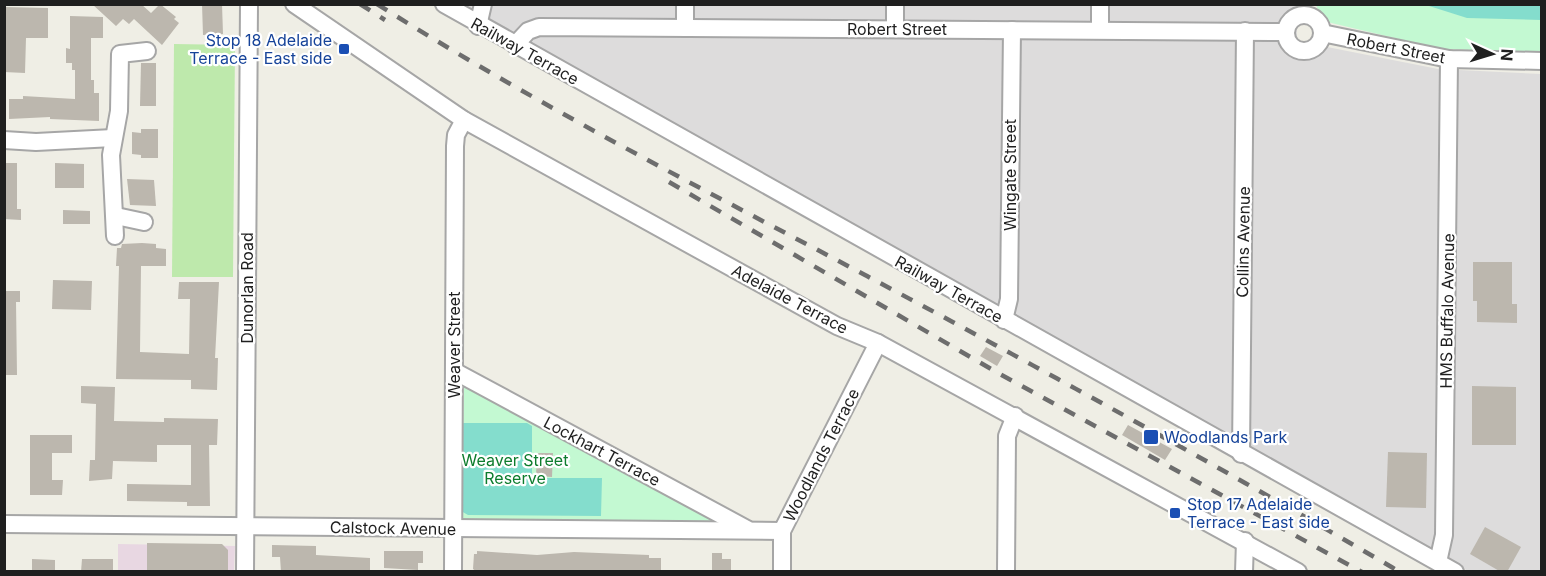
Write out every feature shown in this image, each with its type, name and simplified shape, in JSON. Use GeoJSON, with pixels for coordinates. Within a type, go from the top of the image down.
{"type":"FeatureCollection","features":[{"type":"Feature","properties":{"kind":"street","name":"Dunorlan Road"},"geometry":{"type":"LineString","coordinates":[[246,572],[249,4]]}},
{"type":"Feature","properties":{"kind":"street","name":"Adelaide Terrace"},"geometry":{"type":"LineString","coordinates":[[294,4],[464,120],[837,326],[878,343],[1245,541],[1298,572]]}},
{"type":"Feature","properties":{"kind":"street","name":"Railway Terrace"},"geometry":{"type":"LineString","coordinates":[[444,4],[478,26],[1455,572]]}},
{"type":"Feature","properties":{"kind":"street"},"geometry":{"type":"LineString","coordinates":[[478,26],[483,4]]}},
{"type":"Feature","properties":{"kind":"street"},"geometry":{"type":"LineString","coordinates":[[685,4],[685,28]]}},
{"type":"Feature","properties":{"kind":"street"},"geometry":{"type":"LineString","coordinates":[[895,4],[895,30]]}},
{"type":"Feature","properties":{"kind":"street"},"geometry":{"type":"LineString","coordinates":[[1100,4],[1100,30]]}},
{"type":"Feature","properties":{"kind":"street"},"geometry":{"type":"LineString","coordinates":[[1303,10],[1317,20],[1322,33],[1317,45],[1304,51],[1290,45],[1286,32],[1292,20],[1303,10]]}},
{"type":"Feature","properties":{"kind":"street","name":"Robert Street"},"geometry":{"type":"LineString","coordinates":[[515,45],[528,31],[539,27],[1286,32]]}},
{"type":"Feature","properties":{"kind":"street","name":"Wingate Street"},"geometry":{"type":"LineString","coordinates":[[1004,320],[1010,299],[1012,30]]}},
{"type":"Feature","properties":{"kind":"street","name":"Collins Avenue"},"geometry":{"type":"LineString","coordinates":[[1241,454],[1245,31]]}},
{"type":"Feature","properties":{"kind":"street","name":"Robert Street"},"geometry":{"type":"LineString","coordinates":[[1322,33],[1449,59],[1542,61]]}},
{"type":"Feature","properties":{"kind":"street"},"geometry":{"type":"LineString","coordinates":[[115,236],[116,216],[111,186],[114,138],[119,111],[120,54],[147,51]]}},
{"type":"Feature","properties":{"kind":"street","name":"HMS Buffalo Avenue"},"geometry":{"type":"LineString","coordinates":[[1438,562],[1444,535],[1449,59]]}},
{"type":"Feature","properties":{"kind":"street","name":"Weaver Street"},"geometry":{"type":"LineString","coordinates":[[453,572],[456,135],[464,120]]}},
{"type":"Feature","properties":{"kind":"street"},"geometry":{"type":"LineString","coordinates":[[4,140],[36,142],[114,138]]}},
{"type":"Feature","properties":{"kind":"street"},"geometry":{"type":"LineString","coordinates":[[116,216],[144,222]]}},
{"type":"Feature","properties":{"kind":"street","name":"Woodlands Terrace"},"geometry":{"type":"LineString","coordinates":[[782,572],[782,531],[878,343]]}},
{"type":"Feature","properties":{"kind":"street","name":"Lockhart Terrace"},"geometry":{"type":"LineString","coordinates":[[454,371],[750,531]]}},
{"type":"Feature","properties":{"kind":"street"},"geometry":{"type":"LineString","coordinates":[[1006,572],[1007,436],[1015,417]]}},
{"type":"Feature","properties":{"kind":"street","name":"Calstock Avenue"},"geometry":{"type":"LineString","coordinates":[[4,524],[782,531]]}},
{"type":"Feature","properties":{"kind":"street"},"geometry":{"type":"LineString","coordinates":[[1244,572],[1245,541]]}},
{"type":"Feature","properties":{"kind":"shaded area"},"geometry":{"type":"Polygon","coordinates":[[[456,5],[1297,5],[1297,41],[1438,69],[1541,74],[1541,571],[1468,571],[456,5]]]}},
{"type":"Feature","properties":{"kind":"shaded area"},"geometry":{"type":"Polygon","coordinates":[[[118,544],[235,546],[234,571],[118,572],[118,544]]]}},
{"type":"Feature","properties":{"kind":"green space"},"geometry":{"type":"Polygon","coordinates":[[[1316,5],[1541,5],[1541,52],[1441,49],[1323,21],[1316,5]]]}},
{"type":"Feature","properties":{"kind":"green space"},"geometry":{"type":"Polygon","coordinates":[[[1426,5],[1541,5],[1541,20],[1467,18],[1426,5]]]}},
{"type":"Feature","properties":{"kind":"green space"},"geometry":{"type":"Polygon","coordinates":[[[174,44],[235,45],[233,277],[172,277],[174,44]]]}},
{"type":"Feature","properties":{"kind":"green space","name":"Weaver Street Reserve"},"geometry":{"type":"Polygon","coordinates":[[[464,382],[719,523],[461,521],[464,382]]]}},
{"type":"Feature","properties":{"kind":"green space"},"geometry":{"type":"Polygon","coordinates":[[[463,423],[527,423],[532,426],[532,478],[602,478],[601,516],[468,515],[461,511],[463,423]]]}},
{"type":"Feature","properties":{"kind":"building"},"geometry":{"type":"Polygon","coordinates":[[[92,4],[141,4],[151,13],[160,4],[176,17],[174,19],[179,23],[162,45],[134,19],[129,24],[123,19],[116,26],[92,4]]]}},
{"type":"Feature","properties":{"kind":"building"},"geometry":{"type":"Polygon","coordinates":[[[202,4],[222,4],[223,34],[203,35],[202,4]]]}},
{"type":"Feature","properties":{"kind":"building"},"geometry":{"type":"Polygon","coordinates":[[[4,7],[48,8],[48,38],[26,38],[25,73],[4,72],[4,7]]]}},
{"type":"Feature","properties":{"kind":"building"},"geometry":{"type":"Polygon","coordinates":[[[70,16],[103,17],[103,38],[91,38],[91,80],[94,80],[94,93],[99,93],[99,121],[50,119],[50,117],[9,119],[9,99],[23,99],[23,96],[75,99],[75,70],[72,70],[72,63],[66,63],[66,48],[70,49],[70,16]]]}},
{"type":"Feature","properties":{"kind":"building"},"geometry":{"type":"Polygon","coordinates":[[[141,63],[156,63],[156,106],[140,106],[141,63]]]}},
{"type":"Feature","properties":{"kind":"building"},"geometry":{"type":"Polygon","coordinates":[[[141,129],[158,129],[158,158],[141,158],[141,155],[132,154],[132,132],[141,133],[141,129]]]}},
{"type":"Feature","properties":{"kind":"building"},"geometry":{"type":"Polygon","coordinates":[[[4,163],[17,163],[17,209],[21,209],[21,220],[4,219],[4,163]]]}},
{"type":"Feature","properties":{"kind":"building"},"geometry":{"type":"Polygon","coordinates":[[[55,163],[84,164],[84,188],[55,188],[55,163]]]}},
{"type":"Feature","properties":{"kind":"building"},"geometry":{"type":"Polygon","coordinates":[[[127,179],[154,180],[156,206],[130,205],[127,179]]]}},
{"type":"Feature","properties":{"kind":"building"},"geometry":{"type":"Polygon","coordinates":[[[63,210],[90,211],[90,224],[63,224],[63,210]]]}},
{"type":"Feature","properties":{"kind":"building"},"geometry":{"type":"Polygon","coordinates":[[[122,244],[156,244],[156,248],[166,249],[166,266],[141,266],[140,352],[189,354],[190,299],[178,299],[179,282],[219,282],[215,358],[218,358],[217,390],[191,389],[191,380],[116,379],[119,266],[116,266],[117,248],[121,248],[122,244]]]}},
{"type":"Feature","properties":{"kind":"building"},"geometry":{"type":"Polygon","coordinates":[[[1473,262],[1512,262],[1512,304],[1517,304],[1517,323],[1477,322],[1477,301],[1473,301],[1473,262]]]}},
{"type":"Feature","properties":{"kind":"building"},"geometry":{"type":"Polygon","coordinates":[[[53,280],[92,281],[91,310],[52,309],[53,280]]]}},
{"type":"Feature","properties":{"kind":"building"},"geometry":{"type":"Polygon","coordinates":[[[4,291],[20,291],[20,302],[16,302],[17,375],[4,375],[4,291]]]}},
{"type":"Feature","properties":{"kind":"building"},"geometry":{"type":"Polygon","coordinates":[[[986,347],[1003,356],[997,366],[980,356],[986,347]]]}},
{"type":"Feature","properties":{"kind":"building"},"geometry":{"type":"Polygon","coordinates":[[[81,386],[115,387],[114,421],[164,422],[164,418],[218,419],[217,445],[209,445],[210,506],[187,506],[187,502],[127,501],[127,484],[191,485],[191,445],[157,445],[157,462],[113,461],[112,479],[89,481],[90,460],[95,460],[96,404],[81,403],[81,386]]]}},
{"type":"Feature","properties":{"kind":"building"},"geometry":{"type":"Polygon","coordinates":[[[1472,386],[1516,387],[1516,445],[1472,445],[1472,386]]]}},
{"type":"Feature","properties":{"kind":"building"},"geometry":{"type":"Polygon","coordinates":[[[1128,425],[1172,449],[1165,460],[1122,435],[1128,425]]]}},
{"type":"Feature","properties":{"kind":"building"},"geometry":{"type":"Polygon","coordinates":[[[30,435],[72,435],[72,453],[52,453],[52,480],[63,480],[62,495],[30,495],[30,435]]]}},
{"type":"Feature","properties":{"kind":"building"},"geometry":{"type":"Polygon","coordinates":[[[1388,452],[1427,453],[1426,508],[1386,507],[1388,452]]]}},
{"type":"Feature","properties":{"kind":"building"},"geometry":{"type":"Polygon","coordinates":[[[537,453],[553,453],[552,477],[536,476],[537,453]]]}},
{"type":"Feature","properties":{"kind":"building"},"geometry":{"type":"Polygon","coordinates":[[[1485,527],[1521,547],[1507,572],[1501,572],[1470,554],[1485,527]]]}},
{"type":"Feature","properties":{"kind":"building"},"geometry":{"type":"Polygon","coordinates":[[[147,543],[222,544],[228,550],[228,572],[147,572],[147,543]]]}},
{"type":"Feature","properties":{"kind":"building"},"geometry":{"type":"Polygon","coordinates":[[[272,545],[316,546],[316,555],[370,558],[370,572],[281,572],[280,557],[272,557],[272,545]]]}},
{"type":"Feature","properties":{"kind":"building"},"geometry":{"type":"Polygon","coordinates":[[[384,551],[423,551],[423,563],[418,563],[418,570],[384,568],[384,551]]]}},
{"type":"Feature","properties":{"kind":"building"},"geometry":{"type":"Polygon","coordinates":[[[477,551],[537,555],[574,552],[649,555],[649,558],[661,558],[661,572],[477,572],[473,569],[474,554],[477,554],[477,551]]]}},
{"type":"Feature","properties":{"kind":"building"},"geometry":{"type":"Polygon","coordinates":[[[712,553],[722,553],[722,559],[731,559],[731,572],[712,572],[712,553]]]}},
{"type":"Feature","properties":{"kind":"building"},"geometry":{"type":"Polygon","coordinates":[[[32,559],[55,560],[55,572],[32,572],[32,559]]]}},
{"type":"Feature","properties":{"kind":"building"},"geometry":{"type":"Polygon","coordinates":[[[82,559],[113,559],[113,572],[81,572],[82,559]]]}},
{"type":"Feature","properties":{"kind":"railway"},"geometry":{"type":"LineString","coordinates":[[360,4],[385,20]]}},
{"type":"Feature","properties":{"kind":"railway"},"geometry":{"type":"LineString","coordinates":[[377,4],[558,111],[1067,384],[1400,572]]}},
{"type":"Feature","properties":{"kind":"railway"},"geometry":{"type":"LineString","coordinates":[[669,182],[998,373],[1362,572]]}},
{"type":"Feature","properties":{"kind":"place","name":"Stop 18 Adelaide Terrace - East side"},"geometry":{"type":"Point","coordinates":[344,49]}},
{"type":"Feature","properties":{"kind":"place","name":"Woodlands Park"},"geometry":{"type":"Point","coordinates":[1151,437]}},
{"type":"Feature","properties":{"kind":"place","name":"Stop 17 Adelaide Terrace - East side"},"geometry":{"type":"Point","coordinates":[1175,513]}}]}
